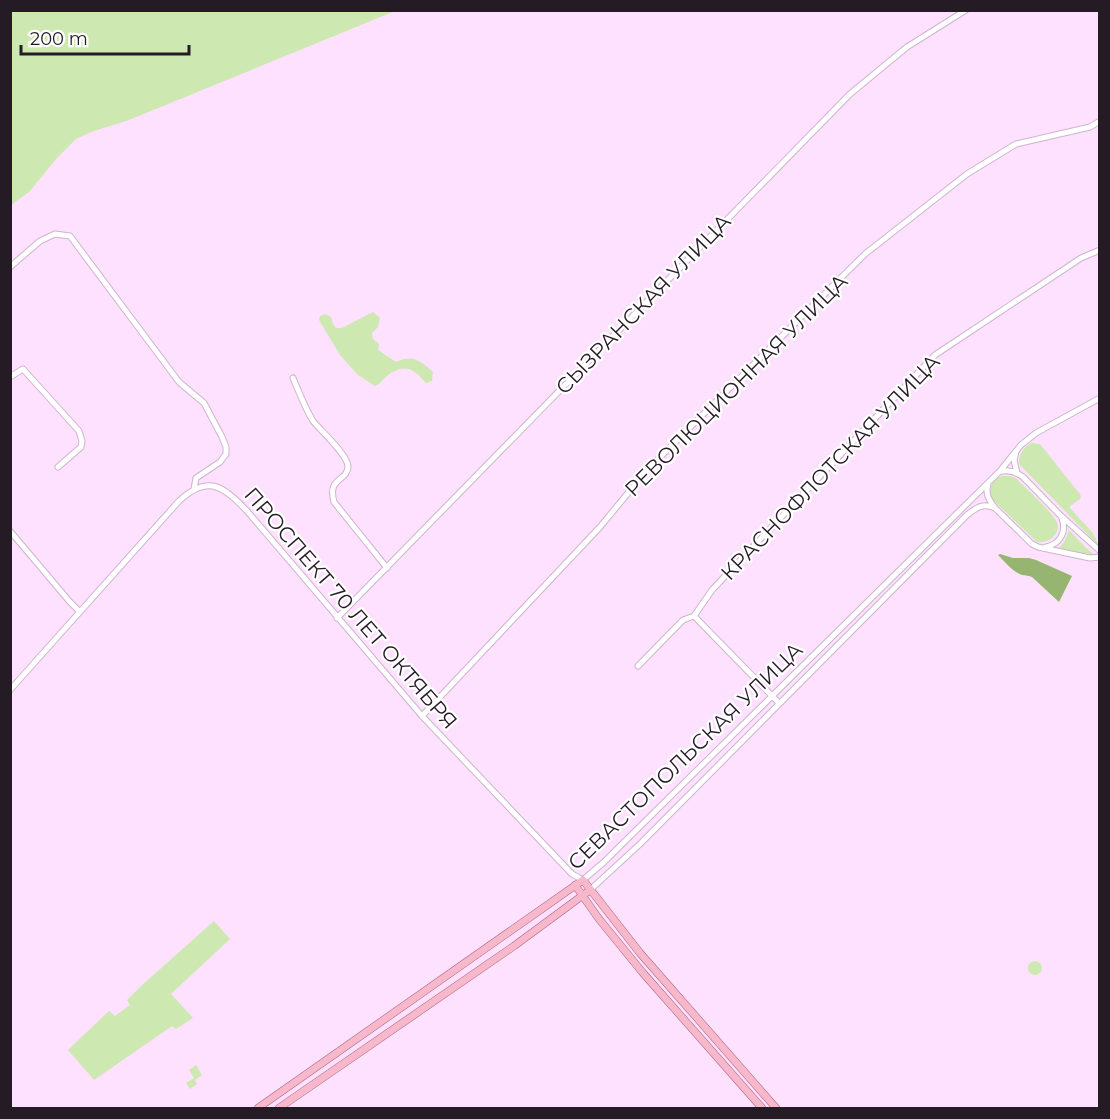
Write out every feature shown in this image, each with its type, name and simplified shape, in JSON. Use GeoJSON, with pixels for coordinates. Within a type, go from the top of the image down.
{"type":"FeatureCollection","features":[{"type":"Feature","properties":{"kind":"main road","name":"СЕВАСТОПОЛЬСКАЯ УЛИЦА"},"geometry":{"type":"LineString","coordinates":[[258,1108],[583,880]]}},
{"type":"Feature","properties":{"kind":"main road","name":"ПРОСПЕКТ 70 ЛЕТ ОКТЯБРЯ"},"geometry":{"type":"LineString","coordinates":[[583,880],[640,953],[776,1108]]}},
{"type":"Feature","properties":{"kind":"main road","name":"ПРОСПЕКТ 70 ЛЕТ ОКТЯБРЯ"},"geometry":{"type":"LineString","coordinates":[[575,885],[621,947],[762,1108]]}},
{"type":"Feature","properties":{"kind":"main road","name":"СЕВАСТОПОЛЬСКАЯ УЛИЦА"},"geometry":{"type":"LineString","coordinates":[[279,1108],[590,890]]}},
{"type":"Feature","properties":{"kind":"main road"},"geometry":{"type":"LineString","coordinates":[[680,1014],[686,1005]]}},
{"type":"Feature","properties":{"kind":"main road"},"geometry":{"type":"LineString","coordinates":[[729,1071],[737,1064]]}},
{"type":"Feature","properties":{"kind":"street","name":"СЫЗРАНСКАЯ УЛИЦА"},"geometry":{"type":"LineString","coordinates":[[337,618],[850,94],[907,47],[966,10]]}},
{"type":"Feature","properties":{"kind":"street","name":"РЕВОЛЮЦИОННАЯ УЛИЦА"},"geometry":{"type":"LineString","coordinates":[[422,716],[600,526],[647,470],[866,254],[967,174],[1016,144],[1090,127],[1100,122]]}},
{"type":"Feature","properties":{"kind":"street"},"geometry":{"type":"LineString","coordinates":[[10,267],[40,241],[56,234],[70,236],[180,382],[204,403],[226,447],[226,454],[220,462],[196,478],[194,489],[179,501],[10,690]]}},
{"type":"Feature","properties":{"kind":"street","name":"КРАСНОФЛОТСКАЯ УЛИЦА"},"geometry":{"type":"LineString","coordinates":[[638,666],[683,620],[694,616],[712,590],[935,355],[1081,258],[1100,250]]}},
{"type":"Feature","properties":{"kind":"street"},"geometry":{"type":"LineString","coordinates":[[10,376],[23,369],[79,431],[81,447],[58,467]]}},
{"type":"Feature","properties":{"kind":"street"},"geometry":{"type":"LineString","coordinates":[[293,378],[313,420],[344,456],[348,464],[346,472],[332,486],[334,502],[387,567]]}},
{"type":"Feature","properties":{"kind":"street"},"geometry":{"type":"LineString","coordinates":[[1017,473],[1014,460],[1017,451],[1036,433],[1100,398]]}},
{"type":"Feature","properties":{"kind":"street","name":"СЕВАСТОПОЛЬСКАЯ УЛИЦА"},"geometry":{"type":"LineString","coordinates":[[583,880],[604,862],[999,472],[1017,451]]}},
{"type":"Feature","properties":{"kind":"street"},"geometry":{"type":"LineString","coordinates":[[999,472],[1010,470],[1017,473],[1100,551]]}},
{"type":"Feature","properties":{"kind":"street"},"geometry":{"type":"LineString","coordinates":[[990,479],[986,490],[987,495],[995,508],[1026,539],[1038,547],[1090,558],[1100,557]]}},
{"type":"Feature","properties":{"kind":"street","name":"ПРОСПЕКТ 70 ЛЕТ ОКТЯБРЯ"},"geometry":{"type":"LineString","coordinates":[[194,489],[212,486],[223,489],[234,498],[422,716],[572,874],[583,880]]}},
{"type":"Feature","properties":{"kind":"street","name":"СЕВАСТОПОЛЬСКАЯ УЛИЦА"},"geometry":{"type":"LineString","coordinates":[[590,890],[640,844],[967,515],[982,505],[995,508]]}},
{"type":"Feature","properties":{"kind":"street"},"geometry":{"type":"LineString","coordinates":[[1038,547],[1051,546],[1061,538],[1064,526],[1059,514]]}},
{"type":"Feature","properties":{"kind":"street"},"geometry":{"type":"LineString","coordinates":[[10,531],[80,612]]}},
{"type":"Feature","properties":{"kind":"street"},"geometry":{"type":"LineString","coordinates":[[694,616],[779,703]]}},
{"type":"Feature","properties":{"kind":"street"},"geometry":{"type":"LineString","coordinates":[[682,785],[690,792]]}},
{"type":"Feature","properties":{"kind":"street"},"geometry":{"type":"LineString","coordinates":[[661,806],[669,814]]}},
{"type":"Feature","properties":{"kind":"street","name":"ПРОСПЕКТ 70 ЛЕТ ОКТЯБРЯ"},"geometry":{"type":"LineString","coordinates":[[572,874],[575,885]]}},
{"type":"Feature","properties":{"kind":"green space"},"geometry":{"type":"Polygon","coordinates":[[[11,10],[395,11],[129,120],[76,139],[29,192],[11,205],[11,10]]]}},
{"type":"Feature","properties":{"kind":"green space"},"geometry":{"type":"Polygon","coordinates":[[[373,312],[380,318],[378,327],[372,333],[373,339],[379,344],[378,350],[396,362],[412,359],[420,362],[433,372],[432,381],[426,383],[415,372],[402,369],[389,374],[375,386],[358,375],[340,355],[319,320],[320,316],[325,314],[331,317],[336,328],[342,328],[373,312]]]}},
{"type":"Feature","properties":{"kind":"green space"},"geometry":{"type":"Polygon","coordinates":[[[1032,443],[1040,444],[1081,496],[1069,507],[1093,533],[1099,546],[1019,464],[1022,452],[1032,443]]]}},
{"type":"Feature","properties":{"kind":"green space"},"geometry":{"type":"Polygon","coordinates":[[[1002,476],[1016,478],[1051,513],[1058,527],[1052,538],[1037,542],[994,501],[990,496],[991,486],[996,479],[1002,476]]]}},
{"type":"Feature","properties":{"kind":"green space"},"geometry":{"type":"Polygon","coordinates":[[[1069,530],[1086,548],[1096,556],[1059,548],[1069,530]]]}},
{"type":"Feature","properties":{"kind":"green space"},"geometry":{"type":"Polygon","coordinates":[[[998,555],[1013,558],[1036,560],[1072,576],[1059,602],[1032,577],[1019,574],[1012,569],[998,555]]]}},
{"type":"Feature","properties":{"kind":"green space"},"geometry":{"type":"Polygon","coordinates":[[[214,921],[230,939],[171,994],[193,1018],[176,1029],[172,1026],[94,1080],[68,1050],[109,1011],[115,1016],[130,1005],[127,1000],[141,986],[214,921]]]}},
{"type":"Feature","properties":{"kind":"green space"},"geometry":{"type":"Polygon","coordinates":[[[1035,961],[1040,963],[1042,968],[1040,973],[1035,975],[1030,973],[1028,968],[1030,963],[1035,961]]]}},
{"type":"Feature","properties":{"kind":"green space"},"geometry":{"type":"Polygon","coordinates":[[[196,1065],[202,1075],[195,1080],[197,1084],[190,1089],[186,1083],[194,1078],[189,1070],[196,1065]]]}}]}
